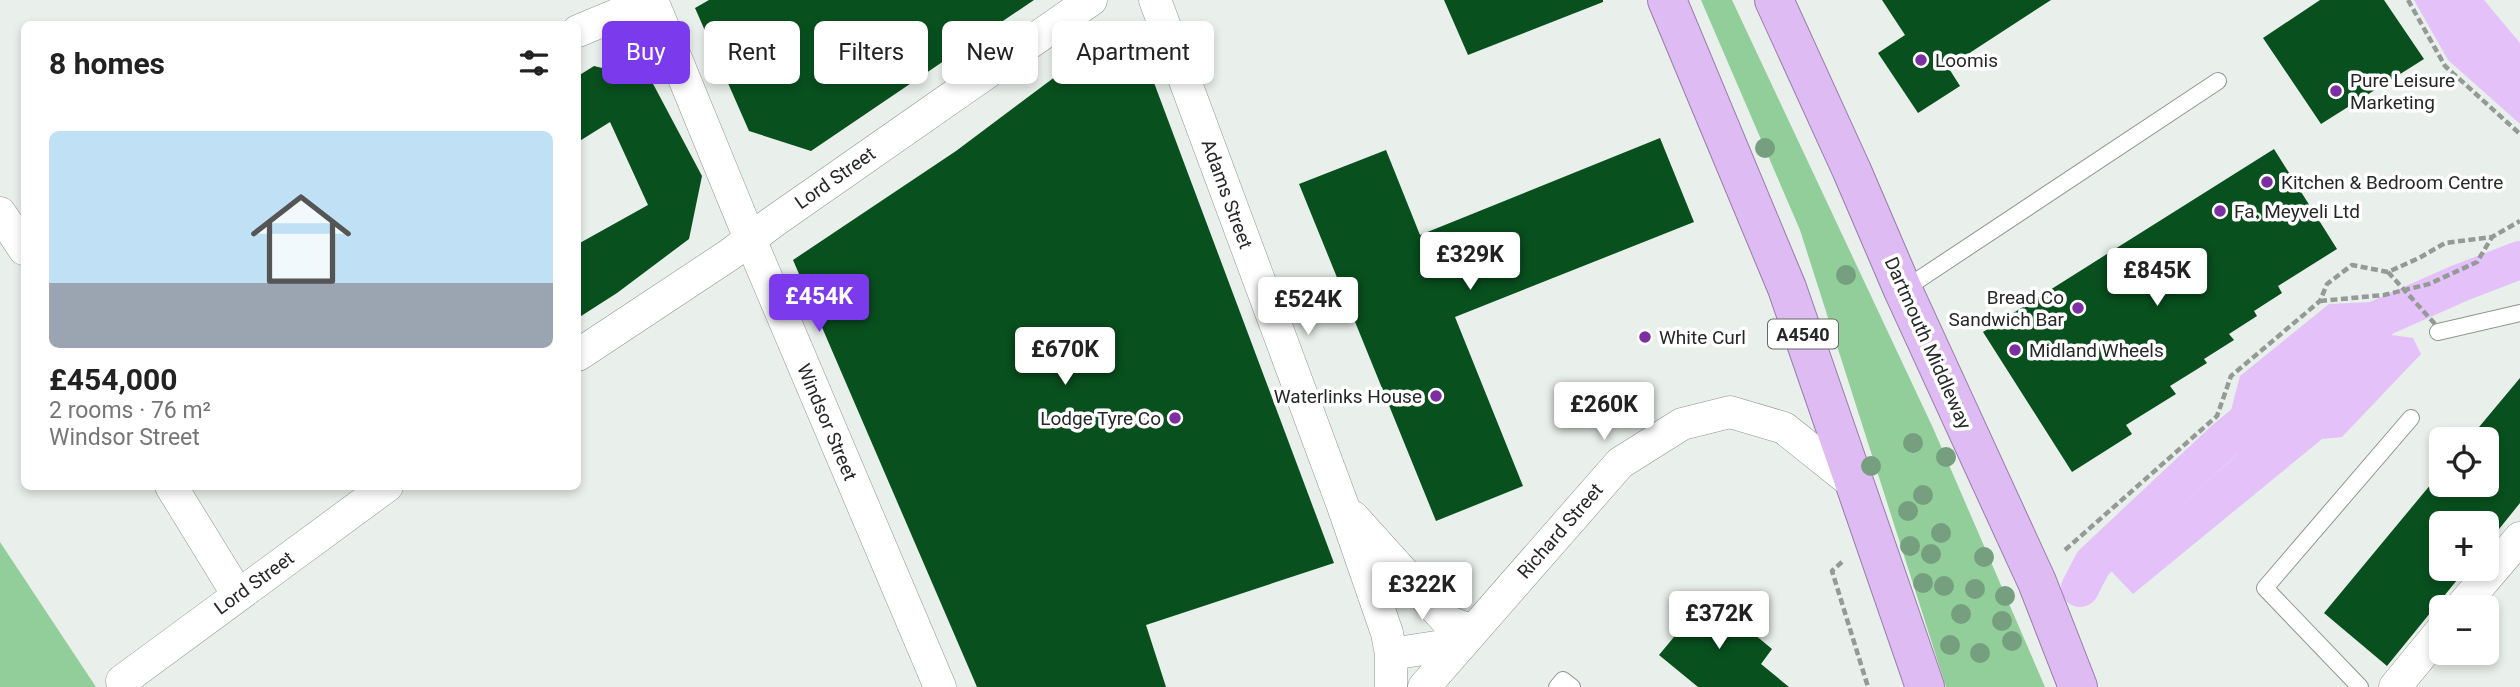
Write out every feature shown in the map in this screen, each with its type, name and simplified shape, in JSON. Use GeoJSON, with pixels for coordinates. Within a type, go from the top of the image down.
{"type":"FeatureCollection","features":[{"type":"Feature","properties":{"kind":"highway","name":"A4540"},"geometry":{"type":"LineString","coordinates":[[1667,0],[1787,288],[1925,687]]}},
{"type":"Feature","properties":{"kind":"highway","name":"Dartmouth Middleway"},"geometry":{"type":"LineString","coordinates":[[1774,0],[2037,582],[2078,687]]}},
{"type":"Feature","properties":{"kind":"street"},"geometry":{"type":"LineString","coordinates":[[581,30],[652,0]]}},
{"type":"Feature","properties":{"kind":"street","name":"Windsor Street"},"geometry":{"type":"LineString","coordinates":[[652,0],[940,687]]}},
{"type":"Feature","properties":{"kind":"street","name":"Lord Street"},"geometry":{"type":"LineString","coordinates":[[581,353],[750,239],[1091,0]]}},
{"type":"Feature","properties":{"kind":"street","name":"Adams Street"},"geometry":{"type":"LineString","coordinates":[[1155,0],[1343,506],[1387,633],[1391,654],[1391,687]]}},
{"type":"Feature","properties":{"kind":"street"},"geometry":{"type":"LineString","coordinates":[[0,214],[21,245]]}},
{"type":"Feature","properties":{"kind":"street","name":"Richard Street"},"geometry":{"type":"LineString","coordinates":[[1424,687],[1620,463],[1682,424],[1730,412],[1784,428],[1854,484]]}},
{"type":"Feature","properties":{"kind":"street"},"geometry":{"type":"LineString","coordinates":[[173,490],[237,595]]}},
{"type":"Feature","properties":{"kind":"street","name":"Lord Street"},"geometry":{"type":"LineString","coordinates":[[122,681],[381,490]]}},
{"type":"Feature","properties":{"kind":"street","name":"Adams Street"},"geometry":{"type":"LineString","coordinates":[[1343,506],[1447,621],[1467,637]]}},
{"type":"Feature","properties":{"kind":"street"},"geometry":{"type":"LineString","coordinates":[[2471,595],[2520,538]]}},
{"type":"Feature","properties":{"kind":"street"},"geometry":{"type":"LineString","coordinates":[[1391,654],[1467,637]]}},
{"type":"Feature","properties":{"kind":"street"},"geometry":{"type":"LineString","coordinates":[[2395,687],[2429,646]]}},
{"type":"Feature","properties":{"kind":"lane"},"geometry":{"type":"LineString","coordinates":[[1903,290],[2218,81]]}},
{"type":"Feature","properties":{"kind":"lane"},"geometry":{"type":"LineString","coordinates":[[2437,328],[2520,313]]}},
{"type":"Feature","properties":{"kind":"lane"},"geometry":{"type":"LineString","coordinates":[[2360,687],[2265,588],[2412,418]]}},
{"type":"Feature","properties":{"kind":"lane"},"geometry":{"type":"LineString","coordinates":[[1557,687],[1563,680],[1572,687]]}},
{"type":"Feature","properties":{"kind":"path"},"geometry":{"type":"LineString","coordinates":[[2408,0],[2445,66],[2520,134]]}},
{"type":"Feature","properties":{"kind":"path"},"geometry":{"type":"LineString","coordinates":[[2064,550],[2217,416],[2231,376],[2320,301],[2327,284],[2352,265],[2388,272],[2445,243],[2492,237],[2520,221]]}},
{"type":"Feature","properties":{"kind":"path"},"geometry":{"type":"LineString","coordinates":[[2320,301],[2384,295],[2429,284],[2477,262],[2492,237]]}},
{"type":"Feature","properties":{"kind":"path"},"geometry":{"type":"LineString","coordinates":[[2388,272],[2437,328]]}},
{"type":"Feature","properties":{"kind":"path"},"geometry":{"type":"LineString","coordinates":[[1868,687],[1832,570],[1874,537]]}},
{"type":"Feature","properties":{"kind":"green space"},"geometry":{"type":"Polygon","coordinates":[[[1701,0],[1732,0],[1933,428],[2045,687],[1946,687],[1800,230],[1701,0]]]}},
{"type":"Feature","properties":{"kind":"green space"},"geometry":{"type":"Polygon","coordinates":[[[0,542],[96,687],[0,687],[0,542]]]}},
{"type":"Feature","properties":{"kind":"shaded area"},"geometry":{"type":"Polygon","coordinates":[[[2414,0],[2484,0],[2520,43],[2520,124],[2448,60],[2414,0]]]}},
{"type":"Feature","properties":{"kind":"shaded area"},"geometry":{"type":"Polygon","coordinates":[[[2393,301],[2403,308],[2392,335],[2413,338],[2421,354],[2342,437],[2322,439],[2133,594],[2111,571],[2249,443],[2252,432],[2223,441],[2240,376],[2329,304],[2393,301]]]}},
{"type":"Feature","properties":{"kind":"building"},"geometry":{"type":"Polygon","coordinates":[[[709,0],[1034,0],[1003,21],[942,21],[942,62],[928,72],[928,21],[814,21],[814,84],[910,84],[811,151],[749,131],[728,84],[800,84],[800,21],[704,21],[704,28],[695,8],[709,0]]]}},
{"type":"Feature","properties":{"kind":"building"},"geometry":{"type":"Polygon","coordinates":[[[1444,0],[1603,0],[1603,2],[1468,55],[1444,0]]]}},
{"type":"Feature","properties":{"kind":"building","name":"Loomis"},"geometry":{"type":"Polygon","coordinates":[[[1882,0],[2051,0],[1948,67],[1960,86],[1918,113],[1878,53],[1905,35],[1882,0]]]}},
{"type":"Feature","properties":{"kind":"building","name":"Pure Leisure Marketing"},"geometry":{"type":"Polygon","coordinates":[[[2320,0],[2384,0],[2424,59],[2321,124],[2263,38],[2320,0]]]}},
{"type":"Feature","properties":{"kind":"building"},"geometry":{"type":"Polygon","coordinates":[[[594,66],[602,68],[602,84],[653,84],[702,176],[689,239],[617,293],[581,316],[581,242],[648,205],[610,122],[581,140],[581,74],[594,66]]]}},
{"type":"Feature","properties":{"kind":"building"},"geometry":{"type":"Polygon","coordinates":[[[1052,79],[1052,84],[1154,84],[1334,563],[1146,625],[1166,687],[977,687],[793,260],[956,151],[1052,79]]]}},
{"type":"Feature","properties":{"kind":"building","name":"Waterlinks House"},"geometry":{"type":"Polygon","coordinates":[[[1660,138],[1694,222],[1455,317],[1523,486],[1436,521],[1299,184],[1386,150],[1420,235],[1660,138]]]}},
{"type":"Feature","properties":{"kind":"building"},"geometry":{"type":"Polygon","coordinates":[[[2274,149],[2337,249],[2278,286],[2282,293],[2254,311],[2257,316],[2229,334],[2234,340],[2204,359],[2207,363],[2170,386],[2176,394],[2126,425],[2132,434],[2072,472],[1983,332],[2274,149]]]}},
{"type":"Feature","properties":{"kind":"building"},"geometry":{"type":"Polygon","coordinates":[[[2520,378],[2520,503],[2499,529],[2499,511],[2429,511],[2429,581],[2456,581],[2445,595],[2429,595],[2429,614],[2387,666],[2324,613],[2429,486],[2429,497],[2499,497],[2499,427],[2479,427],[2520,378]]]}},
{"type":"Feature","properties":{"kind":"building"},"geometry":{"type":"Polygon","coordinates":[[[1708,596],[1772,649],[1761,664],[1789,687],[1698,687],[1659,655],[1708,596]]]}},
{"type":"Feature","properties":{"kind":"waterway"},"geometry":{"type":"LineString","coordinates":[[2356,332],[2365,325],[2460,283],[2520,260]]}},
{"type":"Feature","properties":{"kind":"waterway"},"geometry":{"type":"LineString","coordinates":[[2080,588],[2093,563],[2223,441],[2263,408]]}},
{"type":"Feature","properties":{"kind":"place","name":"Loomis"},"geometry":{"type":"Point","coordinates":[1921,60]}},
{"type":"Feature","properties":{"kind":"place","name":"Pure Leisure Marketing"},"geometry":{"type":"Point","coordinates":[2336,91]}},
{"type":"Feature","properties":{"kind":"place","name":"Kitchen & Bedroom Centre"},"geometry":{"type":"Point","coordinates":[2267,182]}},
{"type":"Feature","properties":{"kind":"place","name":"Fa. Meyveli Ltd"},"geometry":{"type":"Point","coordinates":[2220,211]}},
{"type":"Feature","properties":{"kind":"place","name":"Bread Co Sandwich Bar"},"geometry":{"type":"Point","coordinates":[2078,308]}},
{"type":"Feature","properties":{"kind":"place","name":"White Curl"},"geometry":{"type":"Point","coordinates":[1645,337]}},
{"type":"Feature","properties":{"kind":"place","name":"Midland Wheels"},"geometry":{"type":"Point","coordinates":[2015,350]}},
{"type":"Feature","properties":{"kind":"place","name":"Waterlinks House"},"geometry":{"type":"Point","coordinates":[1436,396]}},
{"type":"Feature","properties":{"kind":"place","name":"Lodge Tyre Co"},"geometry":{"type":"Point","coordinates":[1175,418]}}]}
